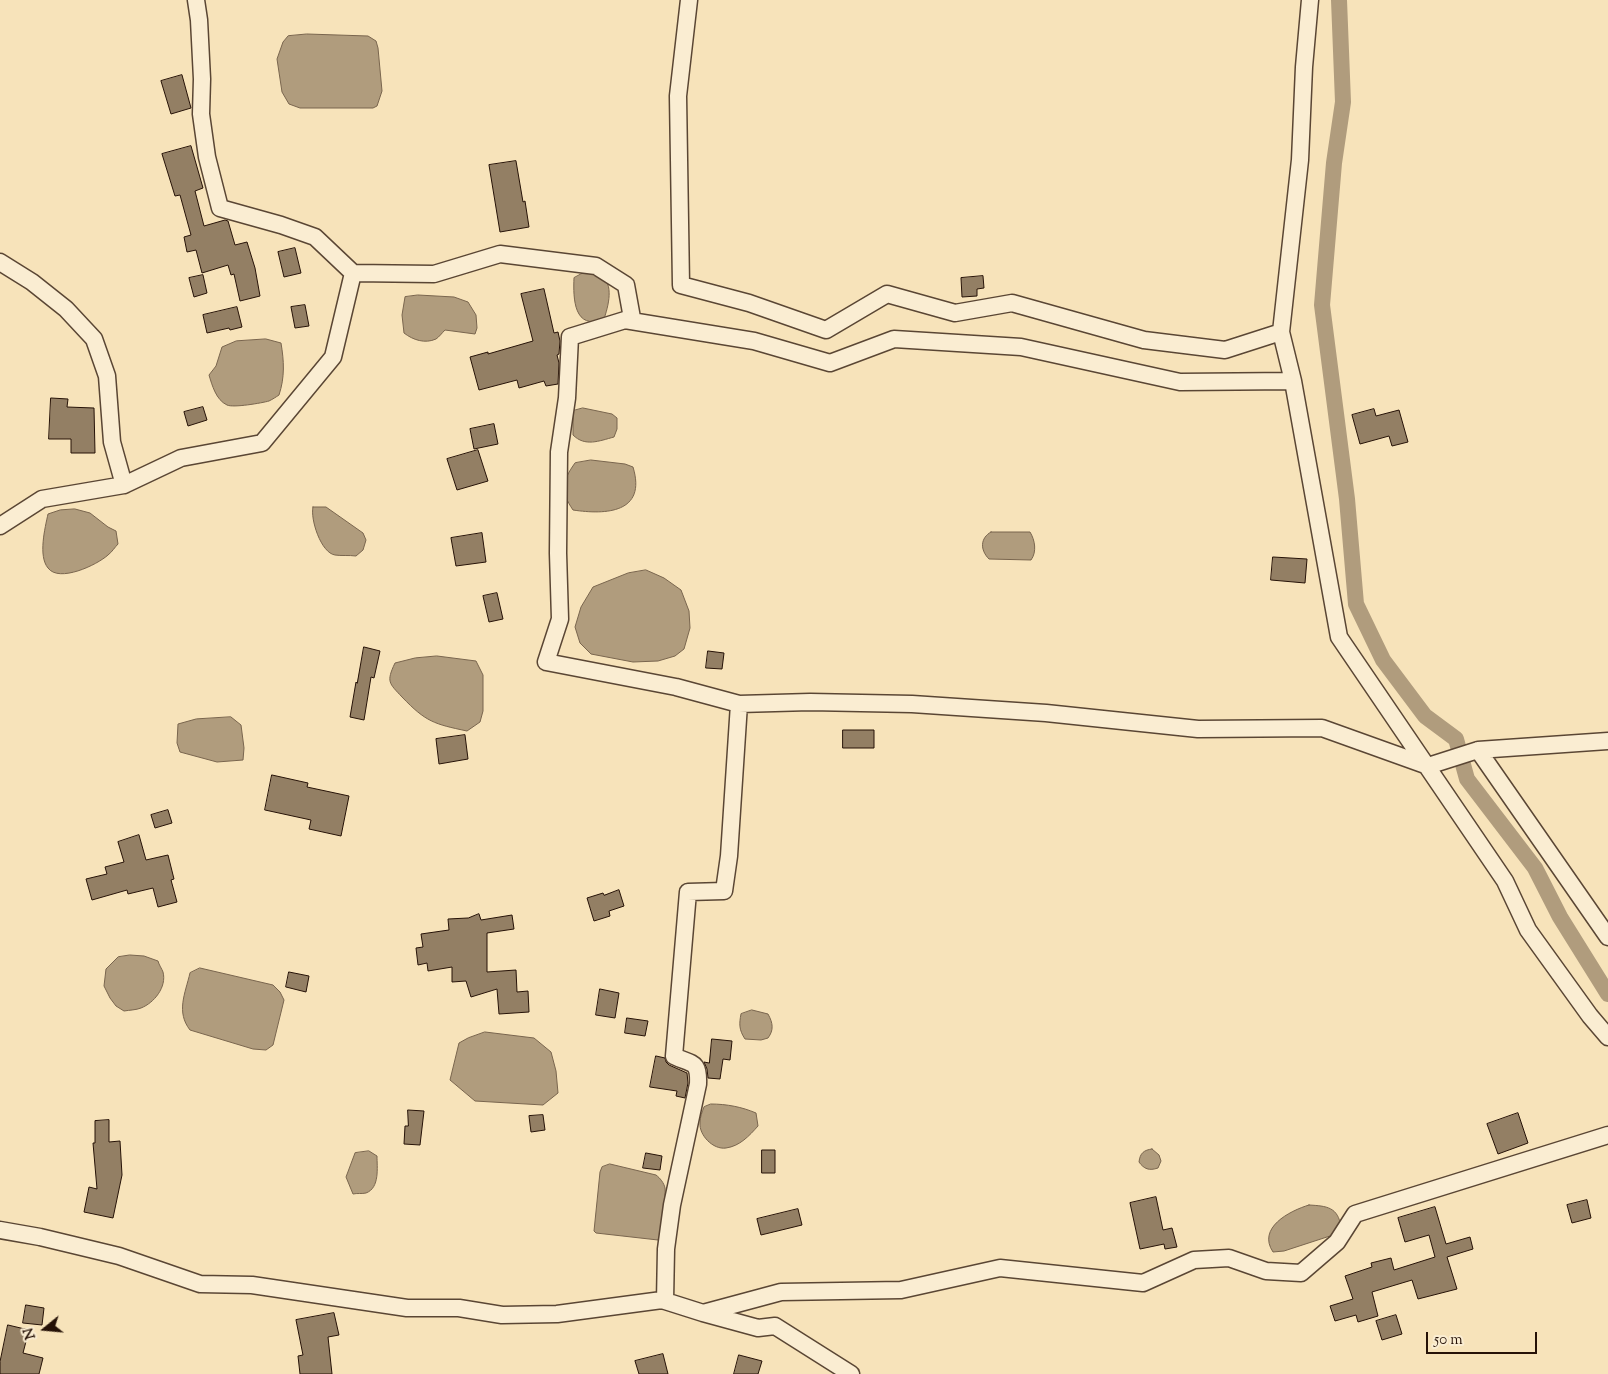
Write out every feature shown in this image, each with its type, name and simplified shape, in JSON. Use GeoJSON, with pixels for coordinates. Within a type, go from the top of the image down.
{"type":"FeatureCollection","features":[{"type":"Feature","properties":{"kind":"street"},"geometry":{"type":"LineString","coordinates":[[196,0],[202,69],[201,114],[207,157],[220,208],[316,237],[353,273],[434,274],[500,254],[596,266],[626,285],[632,318],[570,337],[566,398],[559,452],[558,553],[560,619],[546,662],[676,687],[739,704],[810,702],[912,704],[1046,713],[1198,730],[1322,728],[1428,766],[1474,751],[1608,741]]}},
{"type":"Feature","properties":{"kind":"street"},"geometry":{"type":"LineString","coordinates":[[688,0],[678,96],[682,285],[749,303],[826,330],[887,294],[955,313],[1012,303],[1144,340],[1225,350],[1281,332]]}},
{"type":"Feature","properties":{"kind":"street"},"geometry":{"type":"LineString","coordinates":[[1310,0],[1304,67],[1300,160],[1281,332],[1293,381],[1339,637],[1505,881],[1528,930],[1590,1016],[1608,1037]]}},
{"type":"Feature","properties":{"kind":"street"},"geometry":{"type":"LineString","coordinates":[[0,262],[32,282],[66,309],[94,339],[107,376],[112,442],[124,485]]}},
{"type":"Feature","properties":{"kind":"street"},"geometry":{"type":"LineString","coordinates":[[0,526],[42,498],[124,485],[181,458],[262,443],[333,357],[353,273]]}},
{"type":"Feature","properties":{"kind":"street"},"geometry":{"type":"LineString","coordinates":[[625,320],[754,341],[830,363],[894,339],[1021,347],[1180,382],[1293,381]]}},
{"type":"Feature","properties":{"kind":"street"},"geometry":{"type":"LineString","coordinates":[[665,1301],[666,1249],[672,1205],[699,1072],[694,1064],[674,1056],[688,892],[724,891],[729,856],[739,704]]}},
{"type":"Feature","properties":{"kind":"street"},"geometry":{"type":"LineString","coordinates":[[1474,751],[1608,937]]}},
{"type":"Feature","properties":{"kind":"street"},"geometry":{"type":"LineString","coordinates":[[702,1314],[781,1292],[902,1290],[1000,1268],[1143,1283],[1194,1260],[1228,1258],[1266,1271],[1301,1273],[1337,1242],[1356,1214],[1608,1135]]}},
{"type":"Feature","properties":{"kind":"street"},"geometry":{"type":"LineString","coordinates":[[0,1230],[40,1237],[119,1256],[200,1284],[252,1285],[407,1308],[459,1308],[502,1315],[557,1314],[662,1300],[702,1314],[758,1328],[775,1326],[851,1374]]}},
{"type":"Feature","properties":{"kind":"shaded area"},"geometry":{"type":"Polygon","coordinates":[[[307,34],[368,36],[376,41],[382,91],[377,106],[373,108],[300,108],[289,104],[282,92],[277,59],[283,42],[288,36],[307,34]]]}},
{"type":"Feature","properties":{"kind":"shaded area"},"geometry":{"type":"Polygon","coordinates":[[[585,272],[600,275],[605,279],[609,289],[604,319],[594,322],[587,321],[581,317],[575,303],[574,278],[585,272]]]}},
{"type":"Feature","properties":{"kind":"shaded area"},"geometry":{"type":"Polygon","coordinates":[[[418,295],[454,297],[468,302],[476,315],[477,328],[475,334],[445,330],[436,339],[428,341],[415,339],[404,333],[402,315],[405,297],[418,295]]]}},
{"type":"Feature","properties":{"kind":"shaded area"},"geometry":{"type":"Polygon","coordinates":[[[266,339],[281,343],[283,369],[279,395],[269,401],[248,405],[230,406],[223,403],[215,392],[209,375],[216,366],[222,347],[236,341],[266,339]]]}},
{"type":"Feature","properties":{"kind":"shaded area"},"geometry":{"type":"Polygon","coordinates":[[[583,408],[612,414],[617,418],[617,429],[614,437],[587,442],[573,435],[573,411],[583,408]]]}},
{"type":"Feature","properties":{"kind":"shaded area"},"geometry":{"type":"Polygon","coordinates":[[[591,460],[625,464],[633,467],[636,482],[634,494],[629,502],[621,508],[610,511],[573,510],[564,492],[567,475],[575,463],[591,460]]]}},
{"type":"Feature","properties":{"kind":"shaded area"},"geometry":{"type":"Polygon","coordinates":[[[313,507],[326,507],[363,533],[366,540],[363,550],[356,556],[330,553],[321,542],[315,527],[313,507]]]}},
{"type":"Feature","properties":{"kind":"shaded area"},"geometry":{"type":"Polygon","coordinates":[[[75,509],[90,513],[116,531],[118,544],[103,559],[78,571],[60,574],[53,572],[48,568],[43,556],[43,542],[48,514],[60,510],[75,509]]]}},
{"type":"Feature","properties":{"kind":"shaded area"},"geometry":{"type":"Polygon","coordinates":[[[991,532],[1030,532],[1035,546],[1031,560],[989,559],[984,552],[982,544],[985,537],[991,532]]]}},
{"type":"Feature","properties":{"kind":"shaded area"},"geometry":{"type":"Polygon","coordinates":[[[646,570],[664,578],[681,590],[689,611],[690,628],[684,649],[675,656],[658,661],[633,662],[591,654],[580,643],[575,627],[581,607],[593,587],[628,573],[646,570]]]}},
{"type":"Feature","properties":{"kind":"shaded area"},"geometry":{"type":"Polygon","coordinates":[[[437,656],[476,661],[483,675],[483,711],[480,722],[467,731],[438,724],[424,717],[402,697],[390,682],[390,674],[395,663],[415,658],[437,656]]]}},
{"type":"Feature","properties":{"kind":"shaded area"},"geometry":{"type":"Polygon","coordinates":[[[231,717],[241,725],[244,748],[243,760],[217,762],[180,752],[177,743],[178,724],[196,719],[231,717]]]}},
{"type":"Feature","properties":{"kind":"shaded area"},"geometry":{"type":"Polygon","coordinates":[[[130,955],[144,956],[158,961],[164,978],[158,994],[146,1006],[124,1011],[116,1006],[104,986],[106,969],[118,957],[130,955]]]}},
{"type":"Feature","properties":{"kind":"shaded area"},"geometry":{"type":"Polygon","coordinates":[[[200,968],[273,985],[280,992],[284,1000],[273,1045],[266,1050],[253,1049],[190,1030],[183,1016],[184,996],[190,973],[200,968]]]}},
{"type":"Feature","properties":{"kind":"shaded area"},"geometry":{"type":"Polygon","coordinates":[[[752,1010],[768,1014],[772,1026],[768,1038],[761,1040],[745,1039],[743,1036],[740,1027],[741,1014],[752,1010]]]}},
{"type":"Feature","properties":{"kind":"shaded area"},"geometry":{"type":"Polygon","coordinates":[[[485,1032],[534,1038],[551,1052],[556,1071],[558,1093],[543,1105],[475,1101],[450,1080],[459,1043],[485,1032]]]}},
{"type":"Feature","properties":{"kind":"shaded area"},"geometry":{"type":"Polygon","coordinates":[[[711,1104],[734,1106],[756,1113],[758,1126],[748,1137],[736,1145],[726,1148],[716,1147],[704,1137],[700,1128],[700,1119],[704,1107],[711,1104]]]}},
{"type":"Feature","properties":{"kind":"shaded area"},"geometry":{"type":"Polygon","coordinates":[[[1152,1149],[1159,1155],[1161,1161],[1158,1168],[1145,1168],[1139,1162],[1140,1156],[1143,1152],[1152,1149]]]}},
{"type":"Feature","properties":{"kind":"shaded area"},"geometry":{"type":"Polygon","coordinates":[[[369,1151],[377,1156],[376,1182],[374,1187],[366,1193],[353,1194],[346,1177],[355,1153],[369,1151]]]}},
{"type":"Feature","properties":{"kind":"shaded area"},"geometry":{"type":"Polygon","coordinates":[[[610,1164],[656,1175],[663,1182],[665,1188],[664,1206],[658,1240],[596,1233],[594,1231],[600,1172],[602,1167],[610,1164]]]}},
{"type":"Feature","properties":{"kind":"shaded area"},"geometry":{"type":"Polygon","coordinates":[[[1309,1205],[1331,1209],[1340,1220],[1341,1227],[1330,1236],[1284,1251],[1273,1252],[1269,1243],[1269,1235],[1272,1228],[1285,1216],[1309,1205]]]}},
{"type":"Feature","properties":{"kind":"building"},"geometry":{"type":"Polygon","coordinates":[[[182,75],[191,108],[171,114],[161,81],[182,75]]]}},
{"type":"Feature","properties":{"kind":"building"},"geometry":{"type":"Polygon","coordinates":[[[191,146],[203,188],[195,191],[204,226],[225,220],[228,221],[235,245],[247,242],[255,268],[260,296],[240,301],[234,274],[231,275],[228,265],[202,273],[196,250],[187,252],[184,237],[191,235],[180,195],[175,196],[162,154],[191,146]]]}},
{"type":"Feature","properties":{"kind":"building"},"geometry":{"type":"Polygon","coordinates":[[[516,161],[529,227],[500,232],[489,165],[516,161]]]}},
{"type":"Feature","properties":{"kind":"building"},"geometry":{"type":"Polygon","coordinates":[[[295,248],[301,273],[284,277],[278,252],[295,248]]]}},
{"type":"Feature","properties":{"kind":"building"},"geometry":{"type":"Polygon","coordinates":[[[203,275],[207,293],[194,297],[189,278],[203,275]]]}},
{"type":"Feature","properties":{"kind":"building"},"geometry":{"type":"Polygon","coordinates":[[[983,276],[984,288],[977,289],[977,296],[962,297],[961,278],[983,276]]]}},
{"type":"Feature","properties":{"kind":"building"},"geometry":{"type":"Polygon","coordinates":[[[544,289],[554,333],[558,332],[560,341],[559,354],[557,355],[559,363],[558,384],[546,386],[544,381],[519,388],[517,380],[479,390],[470,357],[488,352],[488,354],[533,341],[521,294],[544,289]]]}},
{"type":"Feature","properties":{"kind":"building"},"geometry":{"type":"Polygon","coordinates":[[[305,305],[309,326],[295,328],[291,307],[305,305]]]}},
{"type":"Feature","properties":{"kind":"building"},"geometry":{"type":"Polygon","coordinates":[[[237,307],[242,327],[207,333],[203,315],[237,307]]]}},
{"type":"Feature","properties":{"kind":"building"},"geometry":{"type":"Polygon","coordinates":[[[51,398],[68,399],[67,407],[94,408],[95,453],[71,453],[71,439],[49,439],[51,398]]]}},
{"type":"Feature","properties":{"kind":"building"},"geometry":{"type":"Polygon","coordinates":[[[203,407],[207,420],[188,426],[184,412],[203,407]]]}},
{"type":"Feature","properties":{"kind":"building"},"geometry":{"type":"Polygon","coordinates":[[[1374,409],[1376,416],[1399,410],[1408,442],[1392,446],[1389,436],[1360,444],[1352,415],[1374,409]]]}},
{"type":"Feature","properties":{"kind":"building"},"geometry":{"type":"Polygon","coordinates":[[[494,424],[498,444],[474,449],[470,429],[494,424]]]}},
{"type":"Feature","properties":{"kind":"building"},"geometry":{"type":"Polygon","coordinates":[[[478,450],[488,481],[457,490],[447,459],[478,450]]]}},
{"type":"Feature","properties":{"kind":"building"},"geometry":{"type":"Polygon","coordinates":[[[482,533],[486,562],[456,566],[451,538],[482,533]]]}},
{"type":"Feature","properties":{"kind":"building"},"geometry":{"type":"Polygon","coordinates":[[[1273,557],[1307,559],[1305,583],[1271,580],[1273,557]]]}},
{"type":"Feature","properties":{"kind":"building"},"geometry":{"type":"Polygon","coordinates":[[[497,593],[503,619],[489,622],[483,596],[497,593]]]}},
{"type":"Feature","properties":{"kind":"building"},"geometry":{"type":"Polygon","coordinates":[[[364,647],[380,651],[374,678],[371,677],[364,720],[350,717],[364,647]]]}},
{"type":"Feature","properties":{"kind":"building"},"geometry":{"type":"Polygon","coordinates":[[[708,651],[724,653],[722,669],[706,668],[708,651]]]}},
{"type":"Feature","properties":{"kind":"building"},"geometry":{"type":"Polygon","coordinates":[[[843,730],[874,730],[874,748],[843,748],[843,730]]]}},
{"type":"Feature","properties":{"kind":"building"},"geometry":{"type":"Polygon","coordinates":[[[465,735],[468,759],[439,764],[436,739],[465,735]]]}},
{"type":"Feature","properties":{"kind":"building"},"geometry":{"type":"Polygon","coordinates":[[[272,775],[308,783],[307,787],[349,796],[341,836],[309,829],[311,820],[265,810],[272,775]]]}},
{"type":"Feature","properties":{"kind":"building"},"geometry":{"type":"Polygon","coordinates":[[[168,810],[172,823],[155,828],[151,815],[168,810]]]}},
{"type":"Feature","properties":{"kind":"building"},"geometry":{"type":"Polygon","coordinates":[[[139,835],[146,860],[168,855],[174,879],[171,880],[177,902],[158,907],[153,888],[128,894],[127,890],[92,900],[86,879],[107,874],[105,867],[124,862],[118,842],[139,835]]]}},
{"type":"Feature","properties":{"kind":"building"},"geometry":{"type":"Polygon","coordinates":[[[619,890],[624,906],[609,911],[610,916],[594,921],[587,898],[619,890]]]}},
{"type":"Feature","properties":{"kind":"building"},"geometry":{"type":"Polygon","coordinates":[[[479,914],[481,920],[512,915],[514,929],[487,933],[487,972],[516,970],[517,992],[528,991],[529,1012],[499,1014],[497,989],[471,997],[466,981],[452,982],[452,967],[428,971],[427,963],[418,965],[416,948],[423,947],[421,934],[449,930],[448,919],[468,918],[479,914]]]}},
{"type":"Feature","properties":{"kind":"building"},"geometry":{"type":"Polygon","coordinates":[[[289,972],[309,976],[306,992],[286,987],[289,972]]]}},
{"type":"Feature","properties":{"kind":"building"},"geometry":{"type":"Polygon","coordinates":[[[600,989],[619,993],[615,1018],[596,1015],[600,989]]]}},
{"type":"Feature","properties":{"kind":"building"},"geometry":{"type":"Polygon","coordinates":[[[627,1018],[648,1021],[645,1036],[625,1033],[627,1018]]]}},
{"type":"Feature","properties":{"kind":"building"},"geometry":{"type":"Polygon","coordinates":[[[712,1039],[732,1041],[730,1060],[723,1059],[720,1079],[708,1078],[704,1062],[709,1063],[712,1039]]]}},
{"type":"Feature","properties":{"kind":"building"},"geometry":{"type":"Polygon","coordinates":[[[656,1056],[665,1058],[669,1065],[687,1073],[688,1083],[685,1098],[676,1096],[677,1091],[650,1087],[656,1056]]]}},
{"type":"Feature","properties":{"kind":"building"},"geometry":{"type":"Polygon","coordinates":[[[408,1110],[424,1111],[420,1145],[404,1144],[405,1126],[408,1126],[408,1110]]]}},
{"type":"Feature","properties":{"kind":"building"},"geometry":{"type":"Polygon","coordinates":[[[1518,1113],[1528,1143],[1498,1154],[1487,1124],[1518,1113]]]}},
{"type":"Feature","properties":{"kind":"building"},"geometry":{"type":"Polygon","coordinates":[[[543,1115],[545,1130],[531,1132],[529,1116],[543,1115]]]}},
{"type":"Feature","properties":{"kind":"building"},"geometry":{"type":"Polygon","coordinates":[[[109,1120],[109,1142],[120,1141],[122,1175],[113,1218],[84,1212],[89,1187],[97,1189],[93,1143],[95,1143],[95,1121],[109,1120]]]}},
{"type":"Feature","properties":{"kind":"building"},"geometry":{"type":"Polygon","coordinates":[[[762,1150],[775,1150],[775,1173],[762,1173],[762,1150]]]}},
{"type":"Feature","properties":{"kind":"building"},"geometry":{"type":"Polygon","coordinates":[[[646,1153],[662,1156],[660,1170],[643,1168],[646,1153]]]}},
{"type":"Feature","properties":{"kind":"building"},"geometry":{"type":"Polygon","coordinates":[[[1156,1197],[1163,1230],[1172,1228],[1177,1247],[1165,1249],[1164,1244],[1140,1249],[1130,1203],[1156,1197]]]}},
{"type":"Feature","properties":{"kind":"building"},"geometry":{"type":"Polygon","coordinates":[[[1587,1200],[1591,1218],[1572,1223],[1567,1205],[1587,1200]]]}},
{"type":"Feature","properties":{"kind":"building"},"geometry":{"type":"Polygon","coordinates":[[[1435,1207],[1446,1244],[1470,1237],[1473,1249],[1447,1257],[1457,1289],[1418,1299],[1412,1280],[1372,1292],[1378,1316],[1358,1322],[1356,1315],[1335,1321],[1330,1306],[1353,1299],[1345,1276],[1372,1267],[1371,1263],[1391,1258],[1394,1270],[1435,1257],[1429,1235],[1405,1242],[1398,1218],[1435,1207]]]}},
{"type":"Feature","properties":{"kind":"building"},"geometry":{"type":"Polygon","coordinates":[[[798,1209],[802,1225],[761,1235],[757,1219],[798,1209]]]}},
{"type":"Feature","properties":{"kind":"building"},"geometry":{"type":"Polygon","coordinates":[[[26,1305],[44,1308],[42,1325],[23,1323],[26,1305]]]}},
{"type":"Feature","properties":{"kind":"building"},"geometry":{"type":"Polygon","coordinates":[[[334,1313],[339,1335],[328,1337],[332,1374],[300,1374],[298,1356],[303,1355],[296,1320],[334,1313]]]}},
{"type":"Feature","properties":{"kind":"building"},"geometry":{"type":"Polygon","coordinates":[[[1396,1315],[1402,1334],[1382,1340],[1376,1321],[1396,1315]]]}},
{"type":"Feature","properties":{"kind":"building"},"geometry":{"type":"Polygon","coordinates":[[[8,1325],[29,1330],[23,1353],[43,1358],[39,1374],[0,1374],[0,1362],[8,1325]]]}},
{"type":"Feature","properties":{"kind":"building"},"geometry":{"type":"Polygon","coordinates":[[[663,1354],[668,1374],[639,1374],[635,1361],[663,1354]]]}},
{"type":"Feature","properties":{"kind":"building"},"geometry":{"type":"Polygon","coordinates":[[[739,1355],[762,1361],[758,1374],[734,1374],[739,1355]]]}},
{"type":"Feature","properties":{"kind":"waterway"},"geometry":{"type":"LineString","coordinates":[[1339,0],[1343,102],[1334,163],[1322,305],[1347,499],[1356,604],[1383,660],[1425,716],[1456,739],[1467,779],[1535,868],[1560,917],[1608,994]]}}]}
